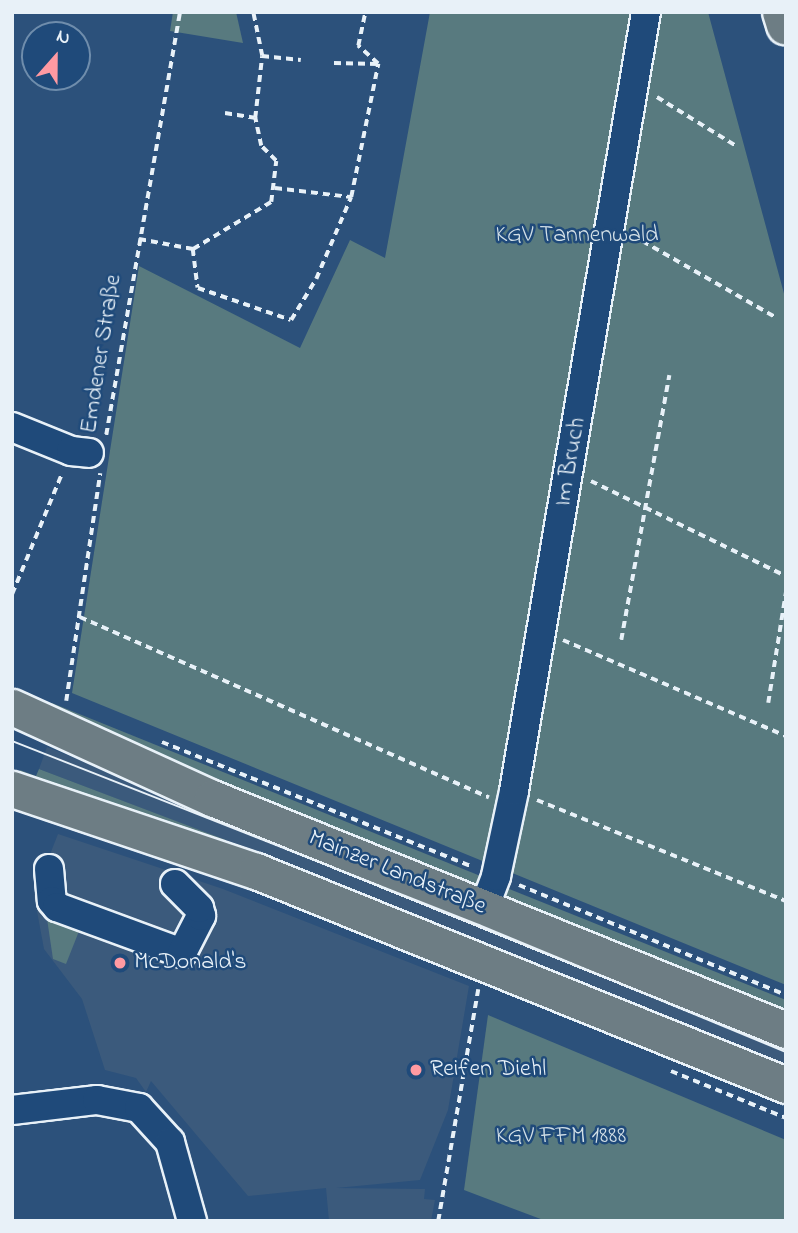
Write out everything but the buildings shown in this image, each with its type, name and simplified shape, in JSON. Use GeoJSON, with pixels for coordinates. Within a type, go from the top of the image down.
{"type":"FeatureCollection","features":[{"type":"Feature","properties":{"kind":"highway"},"geometry":{"type":"LineString","coordinates":[[782,12],[786,25]]}},
{"type":"Feature","properties":{"kind":"main road","name":"Mainzer Landstraße"},"geometry":{"type":"LineString","coordinates":[[12,707],[200,793],[786,1030]]}},
{"type":"Feature","properties":{"kind":"main road","name":"Mainzer Landstraße"},"geometry":{"type":"LineString","coordinates":[[12,789],[256,871],[786,1085]]}},
{"type":"Feature","properties":{"kind":"street","name":"Im Bruch"},"geometry":{"type":"LineString","coordinates":[[484,908],[496,876],[514,791],[646,12]]}},
{"type":"Feature","properties":{"kind":"street"},"geometry":{"type":"LineString","coordinates":[[12,427],[91,454]]}},
{"type":"Feature","properties":{"kind":"street"},"geometry":{"type":"LineString","coordinates":[[49,869],[52,901],[57,907],[183,953],[201,916],[199,908],[175,884]]}},
{"type":"Feature","properties":{"kind":"street"},"geometry":{"type":"LineString","coordinates":[[12,1111],[97,1101],[120,1101],[139,1108],[170,1142],[192,1221]]}},
{"type":"Feature","properties":{"kind":"path","name":"Emdener Straße"},"geometry":{"type":"LineString","coordinates":[[65,704],[80,617],[91,454],[139,239],[180,12]]}},
{"type":"Feature","properties":{"kind":"path"},"geometry":{"type":"LineString","coordinates":[[139,239],[193,249],[271,202],[275,188],[276,161],[261,146],[256,118],[262,56],[253,12]]}},
{"type":"Feature","properties":{"kind":"path"},"geometry":{"type":"LineString","coordinates":[[365,12],[358,46],[378,64]]}},
{"type":"Feature","properties":{"kind":"path"},"geometry":{"type":"LineString","coordinates":[[262,56],[301,60]]}},
{"type":"Feature","properties":{"kind":"path"},"geometry":{"type":"LineString","coordinates":[[334,63],[378,64]]}},
{"type":"Feature","properties":{"kind":"path"},"geometry":{"type":"LineString","coordinates":[[193,249],[198,288],[291,320],[316,279],[351,197],[378,64]]}},
{"type":"Feature","properties":{"kind":"path"},"geometry":{"type":"LineString","coordinates":[[634,83],[738,148]]}},
{"type":"Feature","properties":{"kind":"path"},"geometry":{"type":"LineString","coordinates":[[225,113],[256,118]]}},
{"type":"Feature","properties":{"kind":"path"},"geometry":{"type":"LineString","coordinates":[[275,188],[351,197]]}},
{"type":"Feature","properties":{"kind":"path"},"geometry":{"type":"LineString","coordinates":[[612,223],[775,317]]}},
{"type":"Feature","properties":{"kind":"path"},"geometry":{"type":"LineString","coordinates":[[621,640],[669,375]]}},
{"type":"Feature","properties":{"kind":"path"},"geometry":{"type":"LineString","coordinates":[[12,594],[91,454]]}},
{"type":"Feature","properties":{"kind":"path"},"geometry":{"type":"LineString","coordinates":[[570,471],[645,505],[786,576]]}},
{"type":"Feature","properties":{"kind":"path"},"geometry":{"type":"LineString","coordinates":[[768,703],[786,591]]}},
{"type":"Feature","properties":{"kind":"path"},"geometry":{"type":"LineString","coordinates":[[80,617],[496,800],[514,791],[786,901]]}},
{"type":"Feature","properties":{"kind":"path"},"geometry":{"type":"LineString","coordinates":[[541,631],[786,736]]}},
{"type":"Feature","properties":{"kind":"path"},"geometry":{"type":"LineString","coordinates":[[56,698],[78,709]]}},
{"type":"Feature","properties":{"kind":"path"},"geometry":{"type":"LineString","coordinates":[[154,739],[786,995]]}},
{"type":"Feature","properties":{"kind":"path"},"geometry":{"type":"LineString","coordinates":[[438,1221],[479,984]]}},
{"type":"Feature","properties":{"kind":"shaded area"},"geometry":{"type":"Polygon","coordinates":[[[47,747],[786,1042],[786,1072],[225,845],[225,840],[39,769],[47,747]]]}},
{"type":"Feature","properties":{"kind":"shaded area"},"geometry":{"type":"Polygon","coordinates":[[[58,834],[223,889],[469,986],[448,1110],[420,1180],[336,1188],[425,1189],[424,1199],[435,1200],[431,1221],[329,1221],[326,1188],[248,1196],[151,1081],[146,1092],[136,1078],[105,1070],[82,999],[44,949],[34,895],[58,834]]]}},
{"type":"Feature","properties":{"kind":"green space"},"geometry":{"type":"Polygon","coordinates":[[[173,12],[236,12],[243,43],[170,31],[173,12]]]}},
{"type":"Feature","properties":{"kind":"green space","name":"KGV Tannenwald"},"geometry":{"type":"Polygon","coordinates":[[[430,12],[708,12],[786,301],[786,985],[72,693],[139,266],[300,348],[350,240],[385,258],[430,12]]]}},
{"type":"Feature","properties":{"kind":"green space"},"geometry":{"type":"Polygon","coordinates":[[[52,703],[483,877],[472,888],[49,711],[52,703]]]}},
{"type":"Feature","properties":{"kind":"green space"},"geometry":{"type":"Polygon","coordinates":[[[39,769],[226,840],[225,845],[18,778],[20,770],[36,776],[39,769]]]}},
{"type":"Feature","properties":{"kind":"green space"},"geometry":{"type":"Polygon","coordinates":[[[504,887],[786,1000],[786,1017],[506,902],[504,887]]]}},
{"type":"Feature","properties":{"kind":"green space"},"geometry":{"type":"Polygon","coordinates":[[[46,912],[81,926],[66,964],[53,959],[46,912]]]}},
{"type":"Feature","properties":{"kind":"green space","name":"KGV FFM 1888"},"geometry":{"type":"Polygon","coordinates":[[[488,1015],[786,1140],[786,1221],[546,1221],[464,1190],[488,1015]]]}},
{"type":"Feature","properties":{"kind":"tram line"},"geometry":{"type":"LineString","coordinates":[[12,741],[479,925],[786,1052]]}},
{"type":"Feature","properties":{"kind":"place","name":"McDonald's"},"geometry":{"type":"Point","coordinates":[120,963]}},
{"type":"Feature","properties":{"kind":"place","name":"Reifen Diehl"},"geometry":{"type":"Point","coordinates":[416,1070]}}]}
